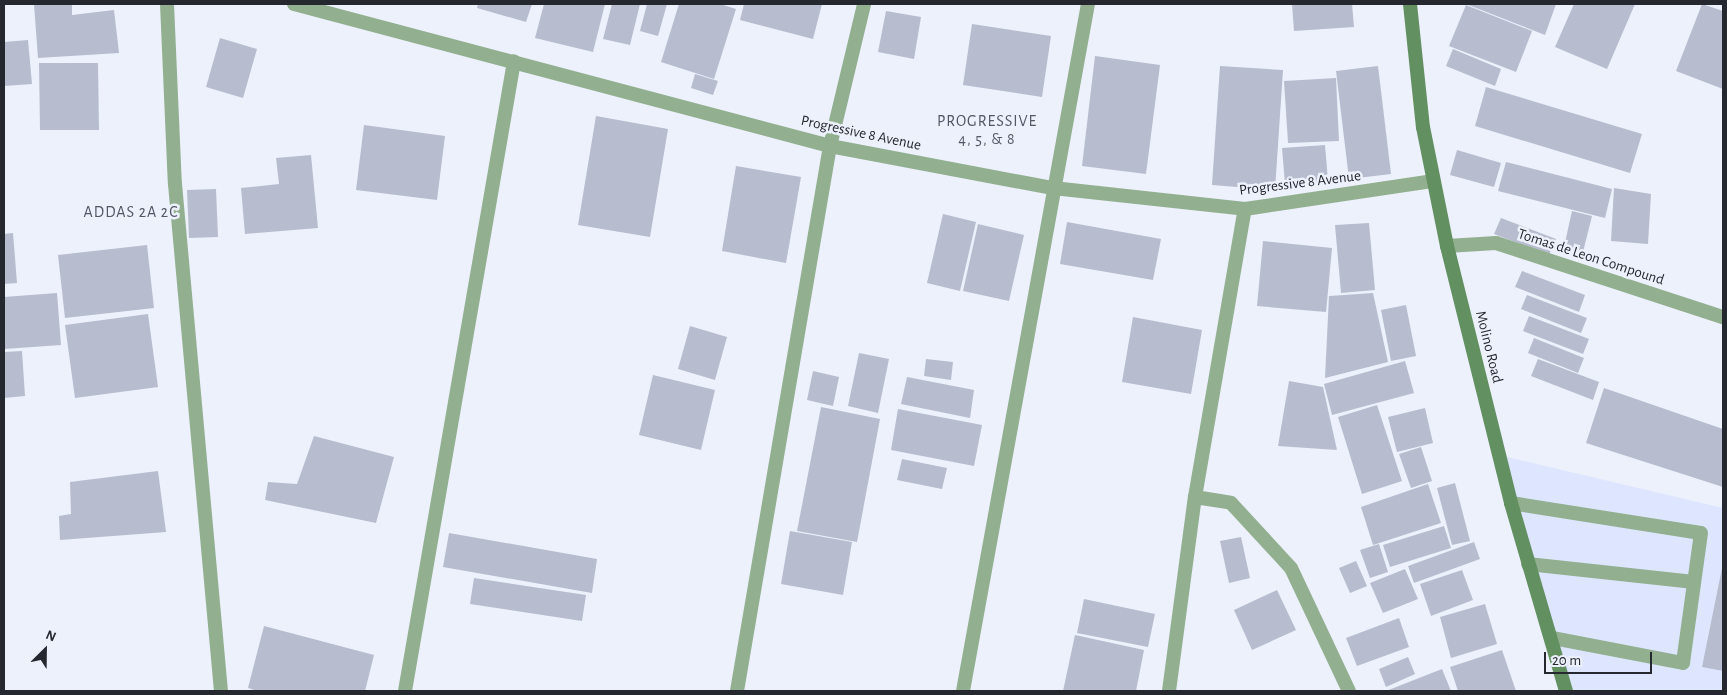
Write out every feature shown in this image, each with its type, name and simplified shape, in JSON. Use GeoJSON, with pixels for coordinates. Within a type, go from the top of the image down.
{"type":"FeatureCollection","features":[{"type":"Feature","properties":{"kind":"main road","name":"Molino Road"},"geometry":{"type":"LineString","coordinates":[[1410,4],[1423,127],[1432,181],[1510,503],[1553,638],[1566,691]]}},
{"type":"Feature","properties":{"kind":"street"},"geometry":{"type":"LineString","coordinates":[[167,4],[175,184],[221,691]]}},
{"type":"Feature","properties":{"kind":"street","name":"Progressive 8 Avenue"},"geometry":{"type":"LineString","coordinates":[[294,4],[830,146],[1053,188],[1245,209],[1432,181]]}},
{"type":"Feature","properties":{"kind":"street"},"geometry":{"type":"LineString","coordinates":[[738,691],[830,146],[864,4]]}},
{"type":"Feature","properties":{"kind":"street"},"geometry":{"type":"LineString","coordinates":[[963,691],[1088,4]]}},
{"type":"Feature","properties":{"kind":"street"},"geometry":{"type":"LineString","coordinates":[[406,691],[514,61]]}},
{"type":"Feature","properties":{"kind":"street"},"geometry":{"type":"LineString","coordinates":[[1169,691],[1195,497],[1245,209]]}},
{"type":"Feature","properties":{"kind":"street","name":"Tomas de Leon Compound"},"geometry":{"type":"LineString","coordinates":[[1447,246],[1496,243],[1723,317]]}},
{"type":"Feature","properties":{"kind":"street"},"geometry":{"type":"LineString","coordinates":[[1195,497],[1230,503],[1291,568],[1348,691]]}},
{"type":"Feature","properties":{"kind":"street"},"geometry":{"type":"LineString","coordinates":[[1510,503],[1701,533],[1683,663],[1553,638]]}},
{"type":"Feature","properties":{"kind":"street"},"geometry":{"type":"LineString","coordinates":[[1528,564],[1694,582]]}},
{"type":"Feature","properties":{"kind":"shaded area"},"geometry":{"type":"Polygon","coordinates":[[[1499,455],[1723,508],[1723,691],[1566,691],[1499,455]]]}},
{"type":"Feature","properties":{"kind":"building"},"geometry":{"type":"Polygon","coordinates":[[[34,4],[72,4],[72,15],[114,10],[119,53],[38,58],[34,4]]]}},
{"type":"Feature","properties":{"kind":"building"},"geometry":{"type":"Polygon","coordinates":[[[478,4],[532,4],[526,22],[477,8],[478,4]]]}},
{"type":"Feature","properties":{"kind":"building"},"geometry":{"type":"Polygon","coordinates":[[[544,4],[605,4],[593,52],[535,38],[544,4]]]}},
{"type":"Feature","properties":{"kind":"building"},"geometry":{"type":"Polygon","coordinates":[[[612,4],[640,4],[630,45],[603,39],[612,4]]]}},
{"type":"Feature","properties":{"kind":"building"},"geometry":{"type":"Polygon","coordinates":[[[647,4],[667,4],[658,36],[640,31],[647,4]]]}},
{"type":"Feature","properties":{"kind":"building"},"geometry":{"type":"Polygon","coordinates":[[[679,4],[720,4],[736,9],[714,79],[661,62],[679,4]]]}},
{"type":"Feature","properties":{"kind":"building"},"geometry":{"type":"Polygon","coordinates":[[[744,4],[822,4],[813,39],[740,20],[744,4]]]}},
{"type":"Feature","properties":{"kind":"building"},"geometry":{"type":"Polygon","coordinates":[[[1292,4],[1352,4],[1354,27],[1294,31],[1292,4]]]}},
{"type":"Feature","properties":{"kind":"building"},"geometry":{"type":"Polygon","coordinates":[[[1466,4],[1556,4],[1545,35],[1466,4]]]}},
{"type":"Feature","properties":{"kind":"building"},"geometry":{"type":"Polygon","coordinates":[[[1574,4],[1635,4],[1607,69],[1555,47],[1574,4]]]}},
{"type":"Feature","properties":{"kind":"building"},"geometry":{"type":"Polygon","coordinates":[[[1702,4],[1723,11],[1723,89],[1676,71],[1702,4]]]}},
{"type":"Feature","properties":{"kind":"building"},"geometry":{"type":"Polygon","coordinates":[[[1466,5],[1532,31],[1516,72],[1449,46],[1466,5]]]}},
{"type":"Feature","properties":{"kind":"building"},"geometry":{"type":"Polygon","coordinates":[[[886,11],[921,17],[914,59],[878,52],[886,11]]]}},
{"type":"Feature","properties":{"kind":"building"},"geometry":{"type":"Polygon","coordinates":[[[972,24],[1051,36],[1042,97],[963,85],[972,24]]]}},
{"type":"Feature","properties":{"kind":"building"},"geometry":{"type":"Polygon","coordinates":[[[220,38],[257,49],[243,98],[206,87],[220,38]]]}},
{"type":"Feature","properties":{"kind":"building"},"geometry":{"type":"Polygon","coordinates":[[[28,40],[32,84],[4,86],[4,42],[28,40]]]}},
{"type":"Feature","properties":{"kind":"building"},"geometry":{"type":"Polygon","coordinates":[[[1453,49],[1501,69],[1495,86],[1446,66],[1453,49]]]}},
{"type":"Feature","properties":{"kind":"building"},"geometry":{"type":"Polygon","coordinates":[[[1095,56],[1160,65],[1146,174],[1082,166],[1095,56]]]}},
{"type":"Feature","properties":{"kind":"building"},"geometry":{"type":"Polygon","coordinates":[[[39,63],[98,63],[99,130],[40,130],[39,63]]]}},
{"type":"Feature","properties":{"kind":"building"},"geometry":{"type":"Polygon","coordinates":[[[1220,66],[1283,70],[1275,190],[1212,185],[1220,66]]]}},
{"type":"Feature","properties":{"kind":"building"},"geometry":{"type":"Polygon","coordinates":[[[1378,66],[1391,174],[1349,179],[1336,71],[1378,66]]]}},
{"type":"Feature","properties":{"kind":"building"},"geometry":{"type":"Polygon","coordinates":[[[695,74],[718,81],[713,95],[691,88],[695,74]]]}},
{"type":"Feature","properties":{"kind":"building"},"geometry":{"type":"Polygon","coordinates":[[[1336,78],[1339,141],[1288,143],[1284,81],[1336,78]]]}},
{"type":"Feature","properties":{"kind":"building"},"geometry":{"type":"Polygon","coordinates":[[[1486,87],[1642,134],[1630,173],[1475,126],[1486,87]]]}},
{"type":"Feature","properties":{"kind":"building"},"geometry":{"type":"Polygon","coordinates":[[[596,116],[668,129],[650,237],[578,225],[596,116]]]}},
{"type":"Feature","properties":{"kind":"building"},"geometry":{"type":"Polygon","coordinates":[[[364,125],[445,136],[437,200],[356,190],[364,125]]]}},
{"type":"Feature","properties":{"kind":"building"},"geometry":{"type":"Polygon","coordinates":[[[1325,145],[1328,181],[1285,184],[1282,148],[1325,145]]]}},
{"type":"Feature","properties":{"kind":"building"},"geometry":{"type":"Polygon","coordinates":[[[1457,150],[1501,163],[1494,187],[1450,175],[1457,150]]]}},
{"type":"Feature","properties":{"kind":"building"},"geometry":{"type":"Polygon","coordinates":[[[311,155],[318,228],[245,234],[241,188],[279,184],[276,158],[311,155]]]}},
{"type":"Feature","properties":{"kind":"building"},"geometry":{"type":"Polygon","coordinates":[[[1506,162],[1612,189],[1605,218],[1498,191],[1506,162]]]}},
{"type":"Feature","properties":{"kind":"building"},"geometry":{"type":"Polygon","coordinates":[[[736,166],[801,177],[786,263],[722,251],[736,166]]]}},
{"type":"Feature","properties":{"kind":"building"},"geometry":{"type":"Polygon","coordinates":[[[1614,188],[1651,194],[1648,244],[1611,241],[1614,188]]]}},
{"type":"Feature","properties":{"kind":"building"},"geometry":{"type":"Polygon","coordinates":[[[216,189],[218,237],[189,238],[187,190],[216,189]]]}},
{"type":"Feature","properties":{"kind":"building"},"geometry":{"type":"Polygon","coordinates":[[[1572,211],[1592,216],[1583,252],[1564,247],[1572,211]]]}},
{"type":"Feature","properties":{"kind":"building"},"geometry":{"type":"Polygon","coordinates":[[[943,214],[976,222],[960,291],[927,283],[943,214]]]}},
{"type":"Feature","properties":{"kind":"building"},"geometry":{"type":"Polygon","coordinates":[[[1501,218],[1556,239],[1549,255],[1494,234],[1501,218]]]}},
{"type":"Feature","properties":{"kind":"building"},"geometry":{"type":"Polygon","coordinates":[[[1067,222],[1161,239],[1153,280],[1060,264],[1067,222]]]}},
{"type":"Feature","properties":{"kind":"building"},"geometry":{"type":"Polygon","coordinates":[[[1369,223],[1375,290],[1341,293],[1335,225],[1369,223]]]}},
{"type":"Feature","properties":{"kind":"building"},"geometry":{"type":"Polygon","coordinates":[[[978,224],[1024,235],[1009,301],[963,291],[978,224]]]}},
{"type":"Feature","properties":{"kind":"building"},"geometry":{"type":"Polygon","coordinates":[[[13,233],[17,283],[4,284],[4,234],[13,233]]]}},
{"type":"Feature","properties":{"kind":"building"},"geometry":{"type":"Polygon","coordinates":[[[1263,241],[1332,248],[1326,312],[1257,306],[1263,241]]]}},
{"type":"Feature","properties":{"kind":"building"},"geometry":{"type":"Polygon","coordinates":[[[147,245],[154,308],[65,318],[58,255],[147,245]]]}},
{"type":"Feature","properties":{"kind":"building"},"geometry":{"type":"Polygon","coordinates":[[[1522,271],[1585,295],[1579,312],[1515,287],[1522,271]]]}},
{"type":"Feature","properties":{"kind":"building"},"geometry":{"type":"Polygon","coordinates":[[[57,293],[61,345],[4,349],[4,297],[57,293]]]}},
{"type":"Feature","properties":{"kind":"building"},"geometry":{"type":"Polygon","coordinates":[[[1373,293],[1388,362],[1325,378],[1329,296],[1373,293]]]}},
{"type":"Feature","properties":{"kind":"building"},"geometry":{"type":"Polygon","coordinates":[[[1527,295],[1587,318],[1581,333],[1521,309],[1527,295]]]}},
{"type":"Feature","properties":{"kind":"building"},"geometry":{"type":"Polygon","coordinates":[[[1406,305],[1416,356],[1391,361],[1381,310],[1406,305]]]}},
{"type":"Feature","properties":{"kind":"building"},"geometry":{"type":"Polygon","coordinates":[[[148,314],[158,387],[75,398],[65,325],[148,314]]]}},
{"type":"Feature","properties":{"kind":"building"},"geometry":{"type":"Polygon","coordinates":[[[1529,316],[1589,339],[1583,354],[1523,331],[1529,316]]]}},
{"type":"Feature","properties":{"kind":"building"},"geometry":{"type":"Polygon","coordinates":[[[1133,317],[1202,330],[1191,394],[1122,382],[1133,317]]]}},
{"type":"Feature","properties":{"kind":"building"},"geometry":{"type":"Polygon","coordinates":[[[690,326],[727,337],[715,380],[678,369],[690,326]]]}},
{"type":"Feature","properties":{"kind":"building"},"geometry":{"type":"Polygon","coordinates":[[[1534,338],[1584,358],[1578,373],[1528,353],[1534,338]]]}},
{"type":"Feature","properties":{"kind":"building"},"geometry":{"type":"Polygon","coordinates":[[[22,351],[25,396],[4,398],[4,352],[22,351]]]}},
{"type":"Feature","properties":{"kind":"building"},"geometry":{"type":"Polygon","coordinates":[[[859,353],[889,359],[878,413],[848,406],[859,353]]]}},
{"type":"Feature","properties":{"kind":"building"},"geometry":{"type":"Polygon","coordinates":[[[926,359],[953,362],[951,380],[924,376],[926,359]]]}},
{"type":"Feature","properties":{"kind":"building"},"geometry":{"type":"Polygon","coordinates":[[[1538,359],[1599,382],[1593,400],[1531,376],[1538,359]]]}},
{"type":"Feature","properties":{"kind":"building"},"geometry":{"type":"Polygon","coordinates":[[[1405,361],[1414,393],[1332,415],[1324,384],[1405,361]]]}},
{"type":"Feature","properties":{"kind":"building"},"geometry":{"type":"Polygon","coordinates":[[[813,371],[839,377],[833,406],[807,400],[813,371]]]}},
{"type":"Feature","properties":{"kind":"building"},"geometry":{"type":"Polygon","coordinates":[[[653,375],[715,390],[701,450],[639,435],[653,375]]]}},
{"type":"Feature","properties":{"kind":"building"},"geometry":{"type":"Polygon","coordinates":[[[907,377],[974,390],[970,418],[901,404],[907,377]]]}},
{"type":"Feature","properties":{"kind":"building"},"geometry":{"type":"Polygon","coordinates":[[[1289,381],[1323,387],[1337,450],[1278,446],[1289,381]]]}},
{"type":"Feature","properties":{"kind":"building"},"geometry":{"type":"Polygon","coordinates":[[[1604,388],[1723,429],[1723,487],[1586,443],[1604,388]]]}},
{"type":"Feature","properties":{"kind":"building"},"geometry":{"type":"Polygon","coordinates":[[[1377,405],[1402,481],[1362,494],[1338,417],[1377,405]]]}},
{"type":"Feature","properties":{"kind":"building"},"geometry":{"type":"Polygon","coordinates":[[[821,407],[880,419],[857,542],[797,531],[821,407]]]}},
{"type":"Feature","properties":{"kind":"building"},"geometry":{"type":"Polygon","coordinates":[[[1425,408],[1433,443],[1397,452],[1388,417],[1425,408]]]}},
{"type":"Feature","properties":{"kind":"building"},"geometry":{"type":"Polygon","coordinates":[[[898,409],[982,425],[974,466],[891,450],[898,409]]]}},
{"type":"Feature","properties":{"kind":"building"},"geometry":{"type":"Polygon","coordinates":[[[314,436],[394,457],[376,523],[265,500],[268,482],[297,484],[314,436]]]}},
{"type":"Feature","properties":{"kind":"building"},"geometry":{"type":"Polygon","coordinates":[[[1421,447],[1432,481],[1411,488],[1399,454],[1421,447]]]}},
{"type":"Feature","properties":{"kind":"building"},"geometry":{"type":"Polygon","coordinates":[[[902,459],[947,468],[942,489],[897,480],[902,459]]]}},
{"type":"Feature","properties":{"kind":"building"},"geometry":{"type":"Polygon","coordinates":[[[158,471],[166,532],[60,540],[59,516],[71,514],[70,482],[158,471]]]}},
{"type":"Feature","properties":{"kind":"building"},"geometry":{"type":"Polygon","coordinates":[[[1455,483],[1470,541],[1452,545],[1437,488],[1455,483]]]}},
{"type":"Feature","properties":{"kind":"building"},"geometry":{"type":"Polygon","coordinates":[[[1428,484],[1441,523],[1373,545],[1361,507],[1428,484]]]}},
{"type":"Feature","properties":{"kind":"building"},"geometry":{"type":"Polygon","coordinates":[[[1444,526],[1451,548],[1390,567],[1383,545],[1444,526]]]}},
{"type":"Feature","properties":{"kind":"building"},"geometry":{"type":"Polygon","coordinates":[[[790,531],[852,542],[843,595],[781,584],[790,531]]]}},
{"type":"Feature","properties":{"kind":"building"},"geometry":{"type":"Polygon","coordinates":[[[449,533],[597,559],[592,593],[443,567],[449,533]]]}},
{"type":"Feature","properties":{"kind":"building"},"geometry":{"type":"Polygon","coordinates":[[[1241,537],[1250,578],[1229,583],[1220,541],[1241,537]]]}},
{"type":"Feature","properties":{"kind":"building"},"geometry":{"type":"Polygon","coordinates":[[[1474,542],[1480,559],[1414,583],[1408,566],[1474,542]]]}},
{"type":"Feature","properties":{"kind":"building"},"geometry":{"type":"Polygon","coordinates":[[[1379,544],[1388,572],[1370,578],[1360,550],[1379,544]]]}},
{"type":"Feature","properties":{"kind":"building"},"geometry":{"type":"Polygon","coordinates":[[[1356,561],[1367,586],[1350,593],[1339,568],[1356,561]]]}},
{"type":"Feature","properties":{"kind":"building"},"geometry":{"type":"Polygon","coordinates":[[[1723,568],[1723,671],[1702,667],[1723,568]]]}},
{"type":"Feature","properties":{"kind":"building"},"geometry":{"type":"Polygon","coordinates":[[[1405,569],[1418,599],[1383,613],[1370,583],[1405,569]]]}},
{"type":"Feature","properties":{"kind":"building"},"geometry":{"type":"Polygon","coordinates":[[[1462,570],[1473,600],[1431,616],[1420,584],[1462,570]]]}},
{"type":"Feature","properties":{"kind":"building"},"geometry":{"type":"Polygon","coordinates":[[[474,578],[586,595],[582,621],[470,604],[474,578]]]}},
{"type":"Feature","properties":{"kind":"building"},"geometry":{"type":"Polygon","coordinates":[[[1277,590],[1296,630],[1252,650],[1234,610],[1277,590]]]}},
{"type":"Feature","properties":{"kind":"building"},"geometry":{"type":"Polygon","coordinates":[[[1084,599],[1155,614],[1148,647],[1077,633],[1084,599]]]}},
{"type":"Feature","properties":{"kind":"building"},"geometry":{"type":"Polygon","coordinates":[[[1485,604],[1497,644],[1451,658],[1440,617],[1485,604]]]}},
{"type":"Feature","properties":{"kind":"building"},"geometry":{"type":"Polygon","coordinates":[[[1399,618],[1409,647],[1357,666],[1346,638],[1399,618]]]}},
{"type":"Feature","properties":{"kind":"building"},"geometry":{"type":"Polygon","coordinates":[[[264,626],[374,655],[365,691],[258,691],[248,688],[264,626]]]}},
{"type":"Feature","properties":{"kind":"building"},"geometry":{"type":"Polygon","coordinates":[[[1075,635],[1144,650],[1136,691],[1063,691],[1075,635]]]}},
{"type":"Feature","properties":{"kind":"building"},"geometry":{"type":"Polygon","coordinates":[[[1502,650],[1516,691],[1458,691],[1450,667],[1502,650]]]}},
{"type":"Feature","properties":{"kind":"building"},"geometry":{"type":"Polygon","coordinates":[[[1408,657],[1415,674],[1386,687],[1379,669],[1408,657]]]}},
{"type":"Feature","properties":{"kind":"building"},"geometry":{"type":"Polygon","coordinates":[[[1442,669],[1451,691],[1386,691],[1442,669]]]}},
{"type":"Feature","properties":{"kind":"district","name":"PROGRESSIVE 4, 5, & 8"},"geometry":{"type":"Point","coordinates":[987,130]}},
{"type":"Feature","properties":{"kind":"district","name":"ADDAS 2A 2C"},"geometry":{"type":"Point","coordinates":[131,212]}}]}
